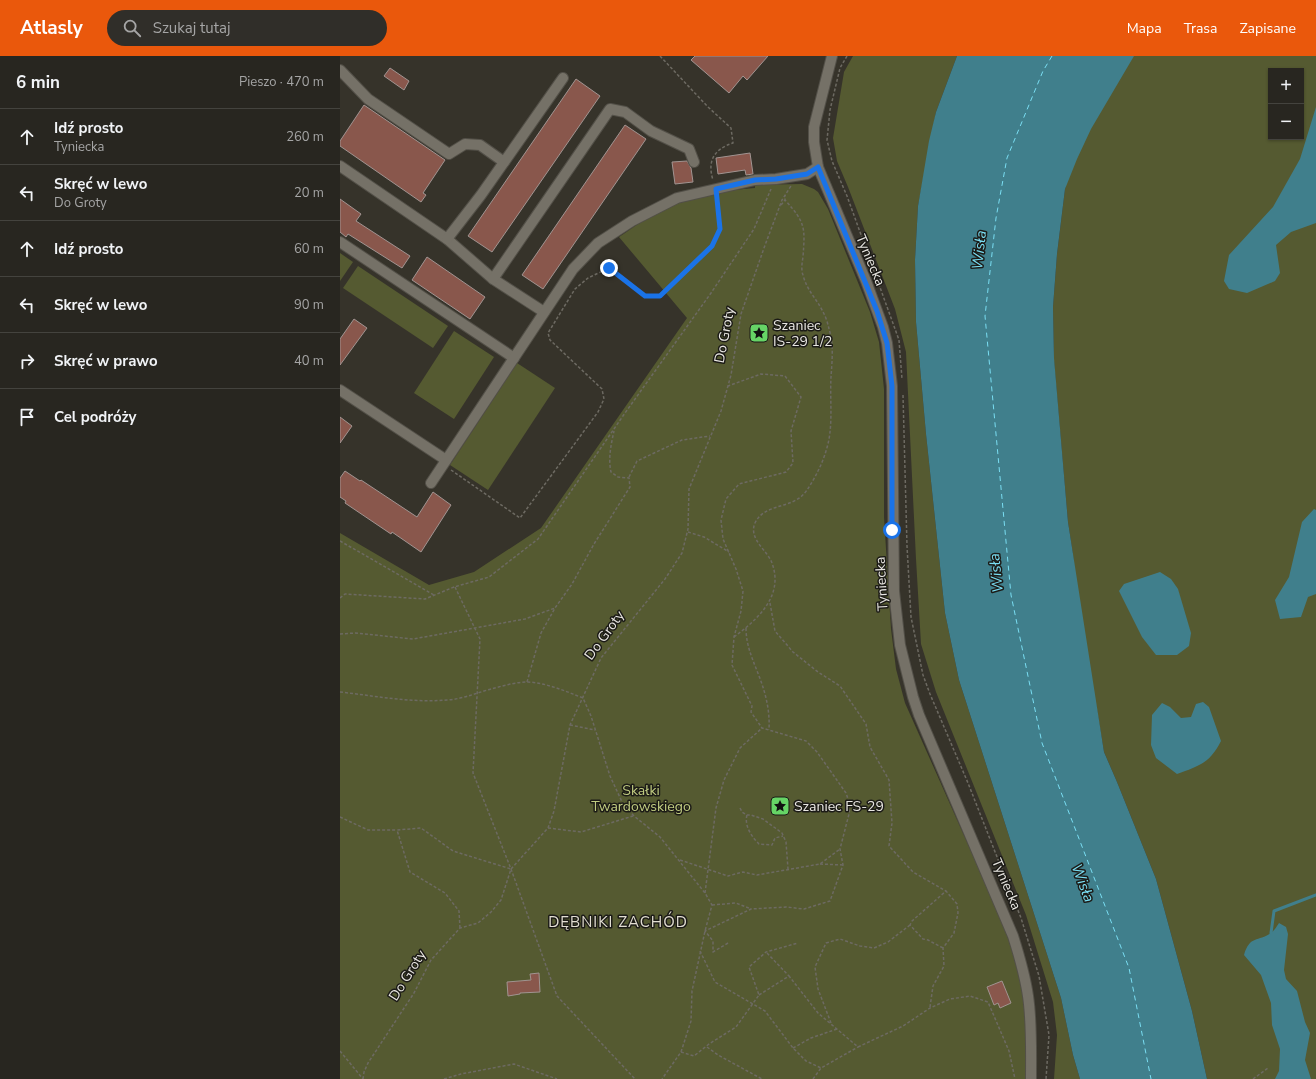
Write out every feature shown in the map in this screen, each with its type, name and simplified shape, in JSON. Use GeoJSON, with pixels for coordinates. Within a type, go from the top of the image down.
{"type":"FeatureCollection","features":[{"type":"Feature","properties":{"kind":"street","name":"Tyniecka"},"geometry":{"type":"LineString","coordinates":[[832,56],[814,127],[814,142],[818,167],[877,311],[887,343],[892,386],[894,591],[900,645],[913,697],[920,715],[1014,936],[1028,996],[1031,1025],[1031,1079]]}},
{"type":"Feature","properties":{"kind":"street"},"geometry":{"type":"LineString","coordinates":[[340,70],[368,99],[449,154],[465,144],[480,145],[504,162]]}},
{"type":"Feature","properties":{"kind":"street"},"geometry":{"type":"LineString","coordinates":[[447,239],[481,195],[563,78]]}},
{"type":"Feature","properties":{"kind":"street"},"geometry":{"type":"LineString","coordinates":[[493,279],[610,109],[625,112],[651,130],[688,149],[694,162]]}},
{"type":"Feature","properties":{"kind":"street"},"geometry":{"type":"LineString","coordinates":[[340,166],[447,239],[493,279],[544,312]]}},
{"type":"Feature","properties":{"kind":"street"},"geometry":{"type":"LineString","coordinates":[[431,483],[447,464],[514,358],[573,269],[598,243],[632,221],[677,198],[755,180],[776,179],[807,174],[818,167]]}},
{"type":"Feature","properties":{"kind":"street"},"geometry":{"type":"LineString","coordinates":[[340,242],[514,358]]}},
{"type":"Feature","properties":{"kind":"street"},"geometry":{"type":"LineString","coordinates":[[340,390],[447,464]]}},
{"type":"Feature","properties":{"kind":"path"},"geometry":{"type":"LineString","coordinates":[[447,464],[520,518],[598,412],[604,399],[602,389],[550,340],[548,333],[575,289],[588,278],[609,268],[645,296],[660,296],[712,246],[720,229],[716,189],[710,170],[712,160],[722,146],[732,143],[731,128],[708,107],[660,56]]}},
{"type":"Feature","properties":{"kind":"path","name":"Tyniecka"},"geometry":{"type":"LineString","coordinates":[[847,56],[840,68],[830,110],[827,140],[832,161],[847,196],[862,240],[890,312],[898,340],[902,380]]}},
{"type":"Feature","properties":{"kind":"path"},"geometry":{"type":"LineString","coordinates":[[340,598],[346,594],[425,599],[454,587],[490,577],[538,539],[712,293],[754,229],[776,179]]}},
{"type":"Feature","properties":{"kind":"path","name":"Do Groty"},"geometry":{"type":"LineString","coordinates":[[363,1079],[368,1062],[414,993],[431,960],[460,928],[478,923],[491,912],[501,900],[511,869],[548,828],[554,811],[570,725],[601,658],[665,579],[682,553],[687,531],[689,489],[721,411],[731,375],[741,314],[764,248],[785,195],[790,187]]}},
{"type":"Feature","properties":{"kind":"path"},"geometry":{"type":"LineString","coordinates":[[780,207],[785,200],[785,195]]}},
{"type":"Feature","properties":{"kind":"path"},"geometry":{"type":"LineString","coordinates":[[734,637],[757,618],[770,603],[776,584],[772,562],[759,544],[754,530],[755,523],[760,516],[770,508],[794,502],[806,492],[820,465],[830,432],[832,354],[830,331],[823,312],[809,291],[802,274],[803,225],[793,209],[785,200]]}},
{"type":"Feature","properties":{"kind":"path"},"geometry":{"type":"LineString","coordinates":[[705,931],[751,909],[786,907],[804,908],[830,901],[843,866],[840,849],[850,805],[846,793],[817,752],[806,742],[762,728],[751,712],[752,706],[732,665],[734,637],[741,611],[743,591],[723,539],[721,520],[726,499],[739,484],[786,472],[793,463],[791,431],[801,397],[784,376],[761,374],[728,386]]}},
{"type":"Feature","properties":{"kind":"path","name":"Tyniecka"},"geometry":{"type":"LineString","coordinates":[[903,395],[907,546],[911,617],[923,675],[968,783],[1021,918],[1039,976],[1049,1035],[1046,1079]]}},
{"type":"Feature","properties":{"kind":"path"},"geometry":{"type":"LineString","coordinates":[[614,430],[610,449],[609,465],[611,472],[618,477],[629,478]]}},
{"type":"Feature","properties":{"kind":"path"},"geometry":{"type":"LineString","coordinates":[[527,682],[541,633],[630,487],[629,478],[637,461],[682,440],[710,436]]}},
{"type":"Feature","properties":{"kind":"path"},"geometry":{"type":"LineString","coordinates":[[687,531],[704,537],[729,552]]}},
{"type":"Feature","properties":{"kind":"path"},"geometry":{"type":"LineString","coordinates":[[340,541],[434,595]]}},
{"type":"Feature","properties":{"kind":"path"},"geometry":{"type":"LineString","coordinates":[[454,587],[480,639],[473,773],[511,869],[557,996],[635,1079]]}},
{"type":"Feature","properties":{"kind":"path"},"geometry":{"type":"LineString","coordinates":[[770,603],[775,631],[793,652],[818,672],[840,686],[866,724],[870,747],[889,780],[892,823],[889,846],[913,872],[946,891],[957,904],[958,913],[954,933],[943,948],[944,966],[933,986],[930,1008]]}},
{"type":"Feature","properties":{"kind":"path"},"geometry":{"type":"LineString","coordinates":[[340,634],[355,633],[413,639],[525,619],[555,608]]}},
{"type":"Feature","properties":{"kind":"path"},"geometry":{"type":"LineString","coordinates":[[746,628],[746,639],[769,711],[769,730]]}},
{"type":"Feature","properties":{"kind":"path"},"geometry":{"type":"LineString","coordinates":[[340,692],[378,696],[391,699],[435,701],[458,698],[527,682],[547,684],[583,698],[610,776],[623,804],[634,816],[660,837],[705,892],[712,905],[700,951],[692,992],[691,1022],[681,1052],[662,1079]]}},
{"type":"Feature","properties":{"kind":"path"},"geometry":{"type":"LineString","coordinates":[[570,725],[595,730]]}},
{"type":"Feature","properties":{"kind":"path"},"geometry":{"type":"LineString","coordinates":[[705,892],[716,808],[724,780],[740,748],[762,728]]}},
{"type":"Feature","properties":{"kind":"path"},"geometry":{"type":"LineString","coordinates":[[740,808],[742,812],[747,815],[763,819],[782,833],[786,842],[788,869]]}},
{"type":"Feature","properties":{"kind":"path"},"geometry":{"type":"LineString","coordinates":[[747,815],[747,827],[754,839],[759,844],[772,845],[775,838],[783,836]]}},
{"type":"Feature","properties":{"kind":"path"},"geometry":{"type":"LineString","coordinates":[[548,828],[581,832],[634,816]]}},
{"type":"Feature","properties":{"kind":"path"},"geometry":{"type":"LineString","coordinates":[[340,817],[368,830],[421,828],[453,851],[511,869]]}},
{"type":"Feature","properties":{"kind":"path"},"geometry":{"type":"LineString","coordinates":[[397,830],[410,872],[445,893],[459,911],[460,928]]}},
{"type":"Feature","properties":{"kind":"path"},"geometry":{"type":"LineString","coordinates":[[820,864],[840,849]]}},
{"type":"Feature","properties":{"kind":"path"},"geometry":{"type":"LineString","coordinates":[[680,860],[728,876],[743,872],[756,875],[820,864],[843,866]]}},
{"type":"Feature","properties":{"kind":"path"},"geometry":{"type":"LineString","coordinates":[[831,1024],[818,989],[815,967],[826,943],[840,939],[860,946],[874,948],[888,942],[910,925],[912,921],[946,891]]}},
{"type":"Feature","properties":{"kind":"path"},"geometry":{"type":"LineString","coordinates":[[712,905],[736,903],[751,909]]}},
{"type":"Feature","properties":{"kind":"path"},"geometry":{"type":"LineString","coordinates":[[910,925],[923,939],[943,948]]}},
{"type":"Feature","properties":{"kind":"path"},"geometry":{"type":"LineString","coordinates":[[705,931],[713,941],[713,952],[728,943]]}},
{"type":"Feature","properties":{"kind":"path"},"geometry":{"type":"LineString","coordinates":[[759,995],[749,967],[766,952],[798,943]]}},
{"type":"Feature","properties":{"kind":"path"},"geometry":{"type":"LineString","coordinates":[[700,951],[715,982],[765,1011],[793,1048],[806,1061],[821,1068]]}},
{"type":"Feature","properties":{"kind":"path"},"geometry":{"type":"LineString","coordinates":[[766,952],[789,976],[818,1013],[858,1047]]}},
{"type":"Feature","properties":{"kind":"path"},"geometry":{"type":"LineString","coordinates":[[681,1052],[694,1056],[736,1026],[759,995],[789,976]]}},
{"type":"Feature","properties":{"kind":"path"},"geometry":{"type":"LineString","coordinates":[[813,1079],[821,1068],[858,1047],[904,1026],[930,1008],[950,999],[970,996],[988,1002],[1009,1051],[1015,1079]]}},
{"type":"Feature","properties":{"kind":"path"},"geometry":{"type":"LineString","coordinates":[[793,1048],[810,1038],[837,1029]]}},
{"type":"Feature","properties":{"kind":"path"},"geometry":{"type":"LineString","coordinates":[[706,1046],[718,1055],[762,1079]]}},
{"type":"Feature","properties":{"kind":"path"},"geometry":{"type":"LineString","coordinates":[[340,1051],[363,1079]]}},
{"type":"Feature","properties":{"kind":"path"},"geometry":{"type":"LineString","coordinates":[[444,1079],[467,1072],[514,1064],[557,1079]]}},
{"type":"Feature","properties":{"kind":"path"},"geometry":{"type":"LineString","coordinates":[[1253,1079],[1268,1068]]}},
{"type":"Feature","properties":{"kind":"green space"},"geometry":{"type":"Polygon","coordinates":[[[853,56],[957,56],[936,112],[918,206],[915,260],[916,322],[945,613],[959,680],[1061,998],[1073,1055],[1080,1079],[1054,1079],[1057,1035],[1053,1002],[1026,915],[936,692],[921,644],[906,352],[895,309],[837,161],[833,138],[844,72],[853,56]]]}},
{"type":"Feature","properties":{"kind":"green space"},"geometry":{"type":"Polygon","coordinates":[[[1119,56],[1316,56],[1316,1079],[1207,1079],[1192,1011],[1156,879],[1104,752],[1079,624],[1073,555],[1068,522],[1054,361],[1053,307],[1057,254],[1065,189],[1084,104],[1119,56]]]}},
{"type":"Feature","properties":{"kind":"green space","name":"Skałki Twardowskiego"},"geometry":{"type":"Polygon","coordinates":[[[802,184],[818,192],[828,209],[870,312],[879,342],[884,389],[884,517],[891,629],[896,669],[905,703],[1003,923],[1012,951],[1020,980],[1024,1005],[1026,1079],[340,1079],[340,533],[429,585],[474,572],[541,528],[687,318],[619,237],[657,212],[685,201],[720,192],[755,188],[755,185],[802,184]]]}},
{"type":"Feature","properties":{"kind":"green space"},"geometry":{"type":"Polygon","coordinates":[[[340,253],[353,262],[340,281],[340,253]]]}},
{"type":"Feature","properties":{"kind":"green space"},"geometry":{"type":"Polygon","coordinates":[[[358,266],[448,326],[433,348],[343,288],[358,266]]]}},
{"type":"Feature","properties":{"kind":"green space"},"geometry":{"type":"Polygon","coordinates":[[[454,331],[494,357],[454,419],[414,393],[454,331]]]}},
{"type":"Feature","properties":{"kind":"green space"},"geometry":{"type":"Polygon","coordinates":[[[517,363],[555,388],[488,490],[450,465],[517,363]]]}},
{"type":"Feature","properties":{"kind":"water","name":"Wisła"},"geometry":{"type":"Polygon","coordinates":[[[957,56],[1134,56],[1091,129],[1065,189],[1057,254],[1053,307],[1054,358],[1068,522],[1104,752],[1156,879],[1192,1011],[1207,1079],[1080,1079],[1073,1055],[1061,998],[959,680],[945,613],[926,434],[916,322],[915,260],[918,206],[929,141],[936,112],[957,56]]]}},
{"type":"Feature","properties":{"kind":"water"},"geometry":{"type":"Polygon","coordinates":[[[1316,107],[1316,223],[1291,232],[1276,245],[1280,273],[1275,281],[1247,293],[1229,289],[1224,281],[1229,255],[1273,207],[1300,159],[1316,107]]]}},
{"type":"Feature","properties":{"kind":"water"},"geometry":{"type":"Polygon","coordinates":[[[1314,509],[1316,510],[1316,594],[1308,597],[1301,617],[1280,619],[1275,600],[1289,577],[1302,522],[1314,509]]]}},
{"type":"Feature","properties":{"kind":"water"},"geometry":{"type":"Polygon","coordinates":[[[1160,572],[1171,579],[1178,589],[1191,633],[1189,646],[1177,655],[1156,655],[1142,637],[1119,591],[1124,584],[1160,572]]]}},
{"type":"Feature","properties":{"kind":"water"},"geometry":{"type":"Polygon","coordinates":[[[1203,702],[1209,707],[1221,741],[1213,754],[1203,763],[1192,769],[1177,774],[1156,758],[1151,745],[1152,715],[1162,703],[1170,707],[1181,718],[1191,717],[1196,704],[1203,702]]]}},
{"type":"Feature","properties":{"kind":"water"},"geometry":{"type":"Polygon","coordinates":[[[1279,923],[1286,927],[1288,934],[1284,970],[1286,979],[1297,991],[1305,1022],[1310,1033],[1305,1060],[1311,1079],[1275,1079],[1279,1071],[1280,1049],[1272,1025],[1271,1003],[1261,975],[1244,955],[1249,944],[1271,933],[1279,923]]]}},
{"type":"Feature","properties":{"kind":"building"},"geometry":{"type":"Polygon","coordinates":[[[695,56],[768,56],[747,80],[743,76],[729,93],[691,60],[695,56]]]}},
{"type":"Feature","properties":{"kind":"building"},"geometry":{"type":"Polygon","coordinates":[[[390,68],[409,81],[404,90],[384,76],[390,68]]]}},
{"type":"Feature","properties":{"kind":"building"},"geometry":{"type":"Polygon","coordinates":[[[576,79],[600,96],[492,252],[468,236],[576,79]]]}},
{"type":"Feature","properties":{"kind":"building"},"geometry":{"type":"Polygon","coordinates":[[[364,105],[445,160],[423,193],[426,195],[421,202],[340,146],[340,141],[364,105]]]}},
{"type":"Feature","properties":{"kind":"building"},"geometry":{"type":"Polygon","coordinates":[[[625,125],[646,139],[543,289],[522,275],[625,125]]]}},
{"type":"Feature","properties":{"kind":"building"},"geometry":{"type":"Polygon","coordinates":[[[750,153],[753,174],[746,175],[745,170],[718,174],[716,158],[750,153]]]}},
{"type":"Feature","properties":{"kind":"building"},"geometry":{"type":"Polygon","coordinates":[[[687,161],[691,168],[693,182],[675,184],[672,162],[687,161]]]}},
{"type":"Feature","properties":{"kind":"building"},"geometry":{"type":"Polygon","coordinates":[[[340,199],[361,214],[356,221],[410,256],[402,268],[348,234],[346,237],[340,232],[340,199]]]}},
{"type":"Feature","properties":{"kind":"building"},"geometry":{"type":"Polygon","coordinates":[[[427,257],[485,297],[470,319],[412,280],[427,257]]]}},
{"type":"Feature","properties":{"kind":"building"},"geometry":{"type":"Polygon","coordinates":[[[354,319],[367,328],[340,365],[340,339],[354,319]]]}},
{"type":"Feature","properties":{"kind":"building"},"geometry":{"type":"Polygon","coordinates":[[[340,417],[352,426],[340,443],[340,417]]]}},
{"type":"Feature","properties":{"kind":"building"},"geometry":{"type":"Polygon","coordinates":[[[345,471],[417,517],[433,492],[451,505],[421,552],[345,503],[346,501],[340,497],[340,478],[345,471]]]}},
{"type":"Feature","properties":{"kind":"building"},"geometry":{"type":"Polygon","coordinates":[[[539,973],[540,992],[520,993],[508,996],[507,982],[531,980],[530,974],[539,973]]]}},
{"type":"Feature","properties":{"kind":"building"},"geometry":{"type":"Polygon","coordinates":[[[1002,981],[1011,1003],[1000,1008],[998,1003],[994,1005],[987,987],[1002,981]]]}},
{"type":"Feature","properties":{"kind":"waterway"},"geometry":{"type":"LineString","coordinates":[[1271,933],[1274,911],[1316,895]]}},
{"type":"Feature","properties":{"kind":"ferry route"},"geometry":{"type":"LineString","coordinates":[[1052,56],[1043,71],[1007,158],[996,218],[985,316],[1011,595],[1042,743],[1129,968],[1151,1079]]}},
{"type":"Feature","properties":{"kind":"place","name":"Szaniec IS-29 1/2"},"geometry":{"type":"Point","coordinates":[759,333]}},
{"type":"Feature","properties":{"kind":"place","name":"Szaniec FS-29"},"geometry":{"type":"Point","coordinates":[780,806]}},
{"type":"Feature","properties":{"kind":"district","name":"DĘBNIKI ZACHÓD"},"geometry":{"type":"Point","coordinates":[618,922]}},
{"type":"Feature","properties":{"kind":"route"},"geometry":{"type":"LineString","coordinates":[[609,268],[645,296],[660,296],[712,246],[720,229],[716,189],[755,180],[776,179],[807,174],[818,167],[866,281],[883,327],[887,343],[892,386],[892,530]]}}]}
